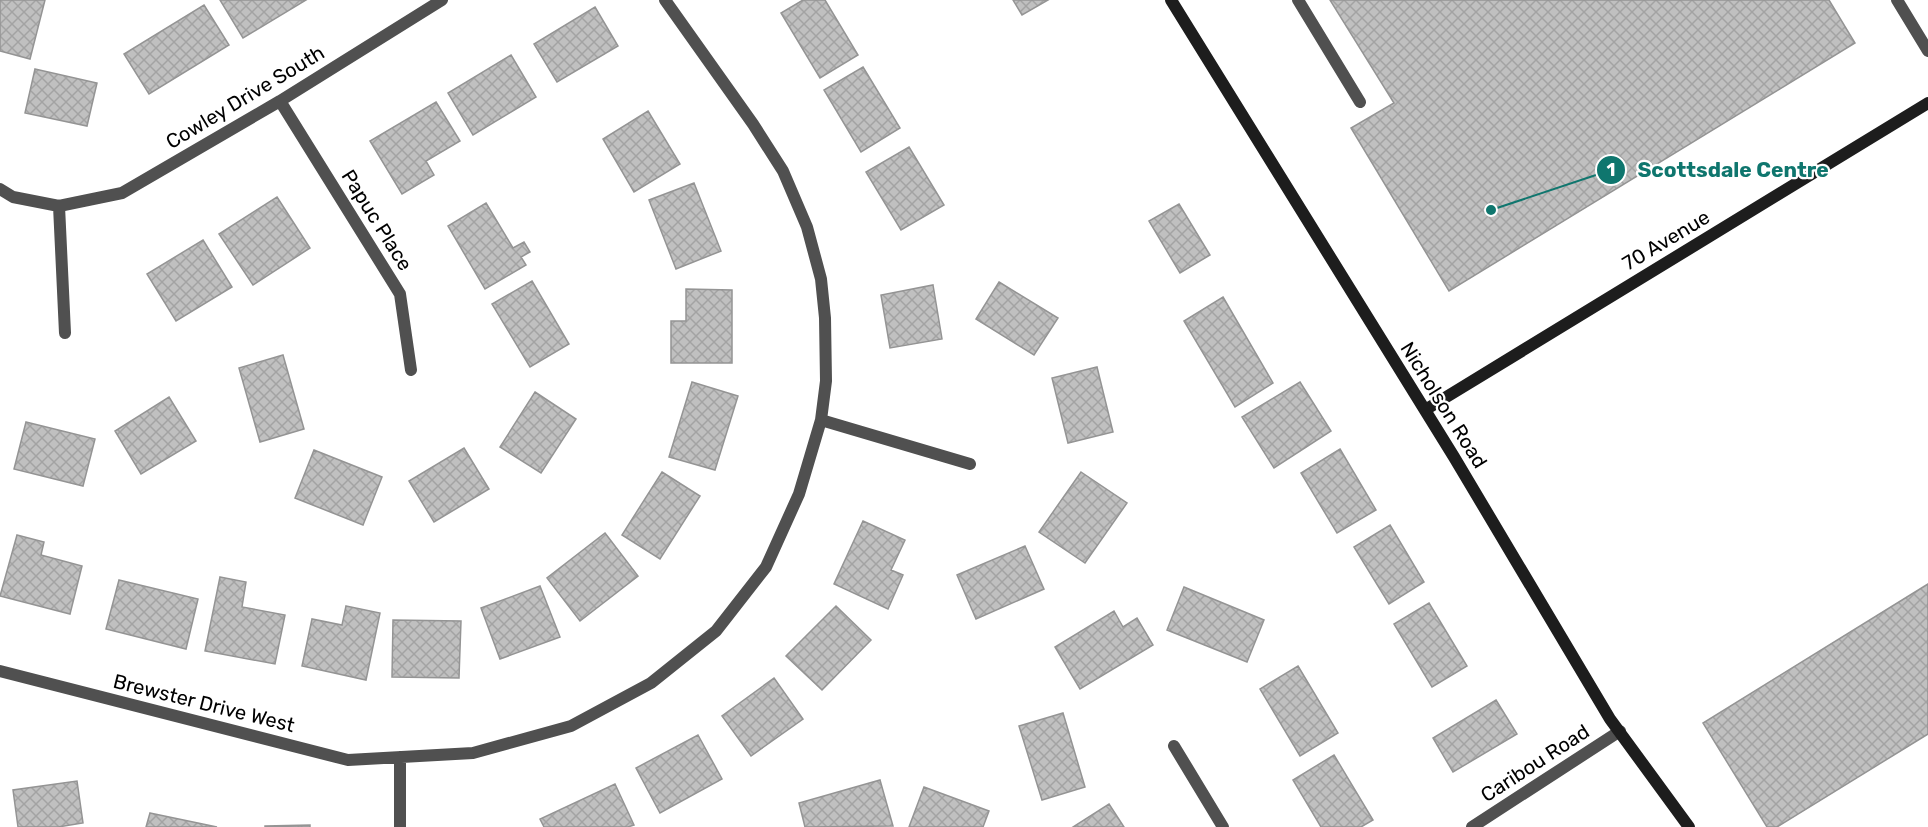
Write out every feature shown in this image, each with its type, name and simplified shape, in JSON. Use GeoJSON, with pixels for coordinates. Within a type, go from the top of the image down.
{"type":"FeatureCollection","features":[{"type":"Feature","properties":{"kind":"street","name":"Cowley Drive South"},"geometry":{"type":"LineString","coordinates":[[0,189],[13,197],[59,206],[122,193],[280,101],[442,0]]}},
{"type":"Feature","properties":{"kind":"street","name":"Brewster Drive West"},"geometry":{"type":"LineString","coordinates":[[0,671],[348,760],[472,753],[571,726],[651,683],[716,631],[766,567],[799,494],[821,420],[826,381],[825,318],[821,279],[807,227],[783,171],[753,124],[665,0]]}},
{"type":"Feature","properties":{"kind":"street","name":"Nicholson Road"},"geometry":{"type":"LineString","coordinates":[[1171,0],[1425,410],[1610,719],[1689,827]]}},
{"type":"Feature","properties":{"kind":"street"},"geometry":{"type":"LineString","coordinates":[[1298,0],[1359,102]]}},
{"type":"Feature","properties":{"kind":"street"},"geometry":{"type":"LineString","coordinates":[[1897,0],[1928,51]]}},
{"type":"Feature","properties":{"kind":"street","name":"Papuc Place"},"geometry":{"type":"LineString","coordinates":[[280,101],[400,294],[411,370]]}},
{"type":"Feature","properties":{"kind":"street","name":"70 Avenue"},"geometry":{"type":"LineString","coordinates":[[1425,410],[1928,103]]}},
{"type":"Feature","properties":{"kind":"street"},"geometry":{"type":"LineString","coordinates":[[59,206],[65,333]]}},
{"type":"Feature","properties":{"kind":"street"},"geometry":{"type":"LineString","coordinates":[[821,420],[970,464]]}},
{"type":"Feature","properties":{"kind":"street","name":"Caribou Road"},"geometry":{"type":"LineString","coordinates":[[1472,827],[1620,731]]}},
{"type":"Feature","properties":{"kind":"street"},"geometry":{"type":"LineString","coordinates":[[1174,746],[1223,827]]}},
{"type":"Feature","properties":{"kind":"street"},"geometry":{"type":"LineString","coordinates":[[400,757],[400,827]]}},
{"type":"Feature","properties":{"kind":"building"},"geometry":{"type":"Polygon","coordinates":[[[0,0],[45,0],[30,59],[0,51],[0,0]]]}},
{"type":"Feature","properties":{"kind":"building"},"geometry":{"type":"Polygon","coordinates":[[[220,0],[306,0],[243,38],[220,0]]]}},
{"type":"Feature","properties":{"kind":"building"},"geometry":{"type":"Polygon","coordinates":[[[803,0],[825,0],[858,55],[820,78],[781,13],[803,0]]]}},
{"type":"Feature","properties":{"kind":"building"},"geometry":{"type":"Polygon","coordinates":[[[1013,0],[1048,0],[1022,15],[1013,0]]]}},
{"type":"Feature","properties":{"kind":"building"},"geometry":{"type":"Polygon","coordinates":[[[1330,0],[1829,0],[1855,43],[1449,291],[1351,128],[1394,103],[1330,0]]]}},
{"type":"Feature","properties":{"kind":"building"},"geometry":{"type":"Polygon","coordinates":[[[204,5],[229,45],[149,94],[124,54],[204,5]]]}},
{"type":"Feature","properties":{"kind":"building"},"geometry":{"type":"Polygon","coordinates":[[[595,7],[618,46],[557,82],[534,44],[595,7]]]}},
{"type":"Feature","properties":{"kind":"building"},"geometry":{"type":"Polygon","coordinates":[[[511,55],[536,97],[473,135],[448,93],[511,55]]]}},
{"type":"Feature","properties":{"kind":"building"},"geometry":{"type":"Polygon","coordinates":[[[863,67],[900,128],[861,152],[824,90],[863,67]]]}},
{"type":"Feature","properties":{"kind":"building"},"geometry":{"type":"Polygon","coordinates":[[[35,69],[97,83],[87,126],[25,113],[35,69]]]}},
{"type":"Feature","properties":{"kind":"building"},"geometry":{"type":"Polygon","coordinates":[[[436,102],[460,141],[426,161],[434,175],[402,194],[370,141],[436,102]]]}},
{"type":"Feature","properties":{"kind":"building"},"geometry":{"type":"Polygon","coordinates":[[[648,111],[680,164],[634,192],[603,139],[648,111]]]}},
{"type":"Feature","properties":{"kind":"building"},"geometry":{"type":"Polygon","coordinates":[[[909,147],[944,205],[901,230],[866,172],[909,147]]]}},
{"type":"Feature","properties":{"kind":"building"},"geometry":{"type":"Polygon","coordinates":[[[694,183],[721,251],[676,269],[649,200],[694,183]]]}},
{"type":"Feature","properties":{"kind":"building"},"geometry":{"type":"Polygon","coordinates":[[[277,197],[310,248],[253,285],[219,234],[277,197]]]}},
{"type":"Feature","properties":{"kind":"building"},"geometry":{"type":"Polygon","coordinates":[[[486,203],[513,248],[524,242],[530,252],[521,257],[526,265],[485,289],[448,226],[486,203]]]}},
{"type":"Feature","properties":{"kind":"building"},"geometry":{"type":"Polygon","coordinates":[[[1179,204],[1210,255],[1180,273],[1149,221],[1179,204]]]}},
{"type":"Feature","properties":{"kind":"building"},"geometry":{"type":"Polygon","coordinates":[[[203,240],[232,287],[176,321],[147,274],[203,240]]]}},
{"type":"Feature","properties":{"kind":"building"},"geometry":{"type":"Polygon","coordinates":[[[532,281],[569,344],[530,367],[492,304],[532,281]]]}},
{"type":"Feature","properties":{"kind":"building"},"geometry":{"type":"Polygon","coordinates":[[[999,282],[1058,318],[1034,355],[976,319],[999,282]]]}},
{"type":"Feature","properties":{"kind":"building"},"geometry":{"type":"Polygon","coordinates":[[[933,285],[942,339],[890,348],[881,295],[933,285]]]}},
{"type":"Feature","properties":{"kind":"building"},"geometry":{"type":"Polygon","coordinates":[[[686,289],[732,290],[732,363],[671,363],[671,321],[686,321],[686,289]]]}},
{"type":"Feature","properties":{"kind":"building"},"geometry":{"type":"Polygon","coordinates":[[[1223,297],[1273,383],[1235,407],[1184,321],[1223,297]]]}},
{"type":"Feature","properties":{"kind":"building"},"geometry":{"type":"Polygon","coordinates":[[[283,355],[304,429],[260,442],[239,368],[283,355]]]}},
{"type":"Feature","properties":{"kind":"building"},"geometry":{"type":"Polygon","coordinates":[[[1097,367],[1113,432],[1068,443],[1052,378],[1097,367]]]}},
{"type":"Feature","properties":{"kind":"building"},"geometry":{"type":"Polygon","coordinates":[[[692,382],[738,396],[715,470],[669,457],[692,382]]]}},
{"type":"Feature","properties":{"kind":"building"},"geometry":{"type":"Polygon","coordinates":[[[1300,382],[1331,431],[1274,468],[1242,417],[1300,382]]]}},
{"type":"Feature","properties":{"kind":"building"},"geometry":{"type":"Polygon","coordinates":[[[535,392],[576,419],[541,473],[500,447],[535,392]]]}},
{"type":"Feature","properties":{"kind":"building"},"geometry":{"type":"Polygon","coordinates":[[[169,397],[196,441],[141,474],[115,431],[169,397]]]}},
{"type":"Feature","properties":{"kind":"building"},"geometry":{"type":"Polygon","coordinates":[[[26,422],[95,439],[83,486],[14,469],[26,422]]]}},
{"type":"Feature","properties":{"kind":"building"},"geometry":{"type":"Polygon","coordinates":[[[464,448],[489,489],[434,522],[409,481],[464,448]]]}},
{"type":"Feature","properties":{"kind":"building"},"geometry":{"type":"Polygon","coordinates":[[[1340,449],[1376,510],[1337,533],[1301,473],[1340,449]]]}},
{"type":"Feature","properties":{"kind":"building"},"geometry":{"type":"Polygon","coordinates":[[[314,450],[382,477],[363,525],[295,498],[314,450]]]}},
{"type":"Feature","properties":{"kind":"building"},"geometry":{"type":"Polygon","coordinates":[[[662,472],[700,496],[660,559],[622,535],[662,472]]]}},
{"type":"Feature","properties":{"kind":"building"},"geometry":{"type":"Polygon","coordinates":[[[1081,472],[1127,503],[1085,563],[1039,532],[1081,472]]]}},
{"type":"Feature","properties":{"kind":"building"},"geometry":{"type":"Polygon","coordinates":[[[863,521],[905,540],[891,570],[903,575],[888,609],[834,584],[863,521]]]}},
{"type":"Feature","properties":{"kind":"building"},"geometry":{"type":"Polygon","coordinates":[[[1390,525],[1424,582],[1389,604],[1354,547],[1390,525]]]}},
{"type":"Feature","properties":{"kind":"building"},"geometry":{"type":"Polygon","coordinates":[[[605,533],[638,576],[580,621],[547,578],[605,533]]]}},
{"type":"Feature","properties":{"kind":"building"},"geometry":{"type":"Polygon","coordinates":[[[17,535],[44,542],[41,555],[82,566],[70,614],[0,596],[17,535]]]}},
{"type":"Feature","properties":{"kind":"building"},"geometry":{"type":"Polygon","coordinates":[[[1025,546],[1044,589],[976,619],[957,575],[1025,546]]]}},
{"type":"Feature","properties":{"kind":"building"},"geometry":{"type":"Polygon","coordinates":[[[220,577],[246,582],[242,607],[285,615],[275,664],[205,651],[220,577]]]}},
{"type":"Feature","properties":{"kind":"building"},"geometry":{"type":"Polygon","coordinates":[[[119,580],[198,599],[186,649],[106,629],[119,580]]]}},
{"type":"Feature","properties":{"kind":"building"},"geometry":{"type":"Polygon","coordinates":[[[1928,584],[1928,734],[1777,827],[1767,827],[1703,723],[1928,584]]]}},
{"type":"Feature","properties":{"kind":"building"},"geometry":{"type":"Polygon","coordinates":[[[540,586],[560,637],[500,659],[481,608],[540,586]]]}},
{"type":"Feature","properties":{"kind":"building"},"geometry":{"type":"Polygon","coordinates":[[[1184,587],[1264,620],[1247,662],[1167,630],[1184,587]]]}},
{"type":"Feature","properties":{"kind":"building"},"geometry":{"type":"Polygon","coordinates":[[[1429,603],[1467,666],[1432,687],[1394,624],[1429,603]]]}},
{"type":"Feature","properties":{"kind":"building"},"geometry":{"type":"Polygon","coordinates":[[[346,606],[380,613],[366,680],[302,666],[312,619],[342,625],[346,606]]]}},
{"type":"Feature","properties":{"kind":"building"},"geometry":{"type":"Polygon","coordinates":[[[836,606],[871,640],[822,690],[786,656],[836,606]]]}},
{"type":"Feature","properties":{"kind":"building"},"geometry":{"type":"Polygon","coordinates":[[[1114,611],[1123,627],[1137,618],[1153,645],[1080,689],[1055,647],[1114,611]]]}},
{"type":"Feature","properties":{"kind":"building"},"geometry":{"type":"Polygon","coordinates":[[[393,620],[461,621],[459,678],[392,677],[393,620]]]}},
{"type":"Feature","properties":{"kind":"building"},"geometry":{"type":"Polygon","coordinates":[[[1298,666],[1338,733],[1300,756],[1260,689],[1298,666]]]}},
{"type":"Feature","properties":{"kind":"building"},"geometry":{"type":"Polygon","coordinates":[[[774,678],[803,719],[751,756],[722,716],[774,678]]]}},
{"type":"Feature","properties":{"kind":"building"},"geometry":{"type":"Polygon","coordinates":[[[1496,700],[1517,734],[1453,772],[1433,738],[1496,700]]]}},
{"type":"Feature","properties":{"kind":"building"},"geometry":{"type":"Polygon","coordinates":[[[1063,713],[1085,787],[1042,800],[1019,726],[1063,713]]]}},
{"type":"Feature","properties":{"kind":"building"},"geometry":{"type":"Polygon","coordinates":[[[698,735],[722,779],[660,813],[636,768],[698,735]]]}},
{"type":"Feature","properties":{"kind":"building"},"geometry":{"type":"Polygon","coordinates":[[[1334,755],[1373,820],[1361,827],[1321,827],[1293,780],[1334,755]]]}},
{"type":"Feature","properties":{"kind":"building"},"geometry":{"type":"Polygon","coordinates":[[[880,780],[893,826],[805,827],[799,803],[880,780]]]}},
{"type":"Feature","properties":{"kind":"building"},"geometry":{"type":"Polygon","coordinates":[[[77,781],[83,823],[58,827],[18,827],[13,790],[77,781]]]}},
{"type":"Feature","properties":{"kind":"building"},"geometry":{"type":"Polygon","coordinates":[[[615,784],[634,825],[628,827],[544,827],[540,819],[615,784]]]}},
{"type":"Feature","properties":{"kind":"building"},"geometry":{"type":"Polygon","coordinates":[[[924,787],[989,811],[983,827],[909,827],[924,787]]]}},
{"type":"Feature","properties":{"kind":"building"},"geometry":{"type":"Polygon","coordinates":[[[1109,804],[1124,827],[1073,827],[1109,804]]]}},
{"type":"Feature","properties":{"kind":"building"},"geometry":{"type":"Polygon","coordinates":[[[150,813],[217,827],[146,827],[150,813]]]}},
{"type":"Feature","properties":{"kind":"building"},"geometry":{"type":"Polygon","coordinates":[[[310,825],[310,827],[265,827],[265,826],[310,825]]]}},
{"type":"Feature","properties":{"kind":"place","name":"Scottsdale Centre"},"geometry":{"type":"Point","coordinates":[1491,210]}}]}
